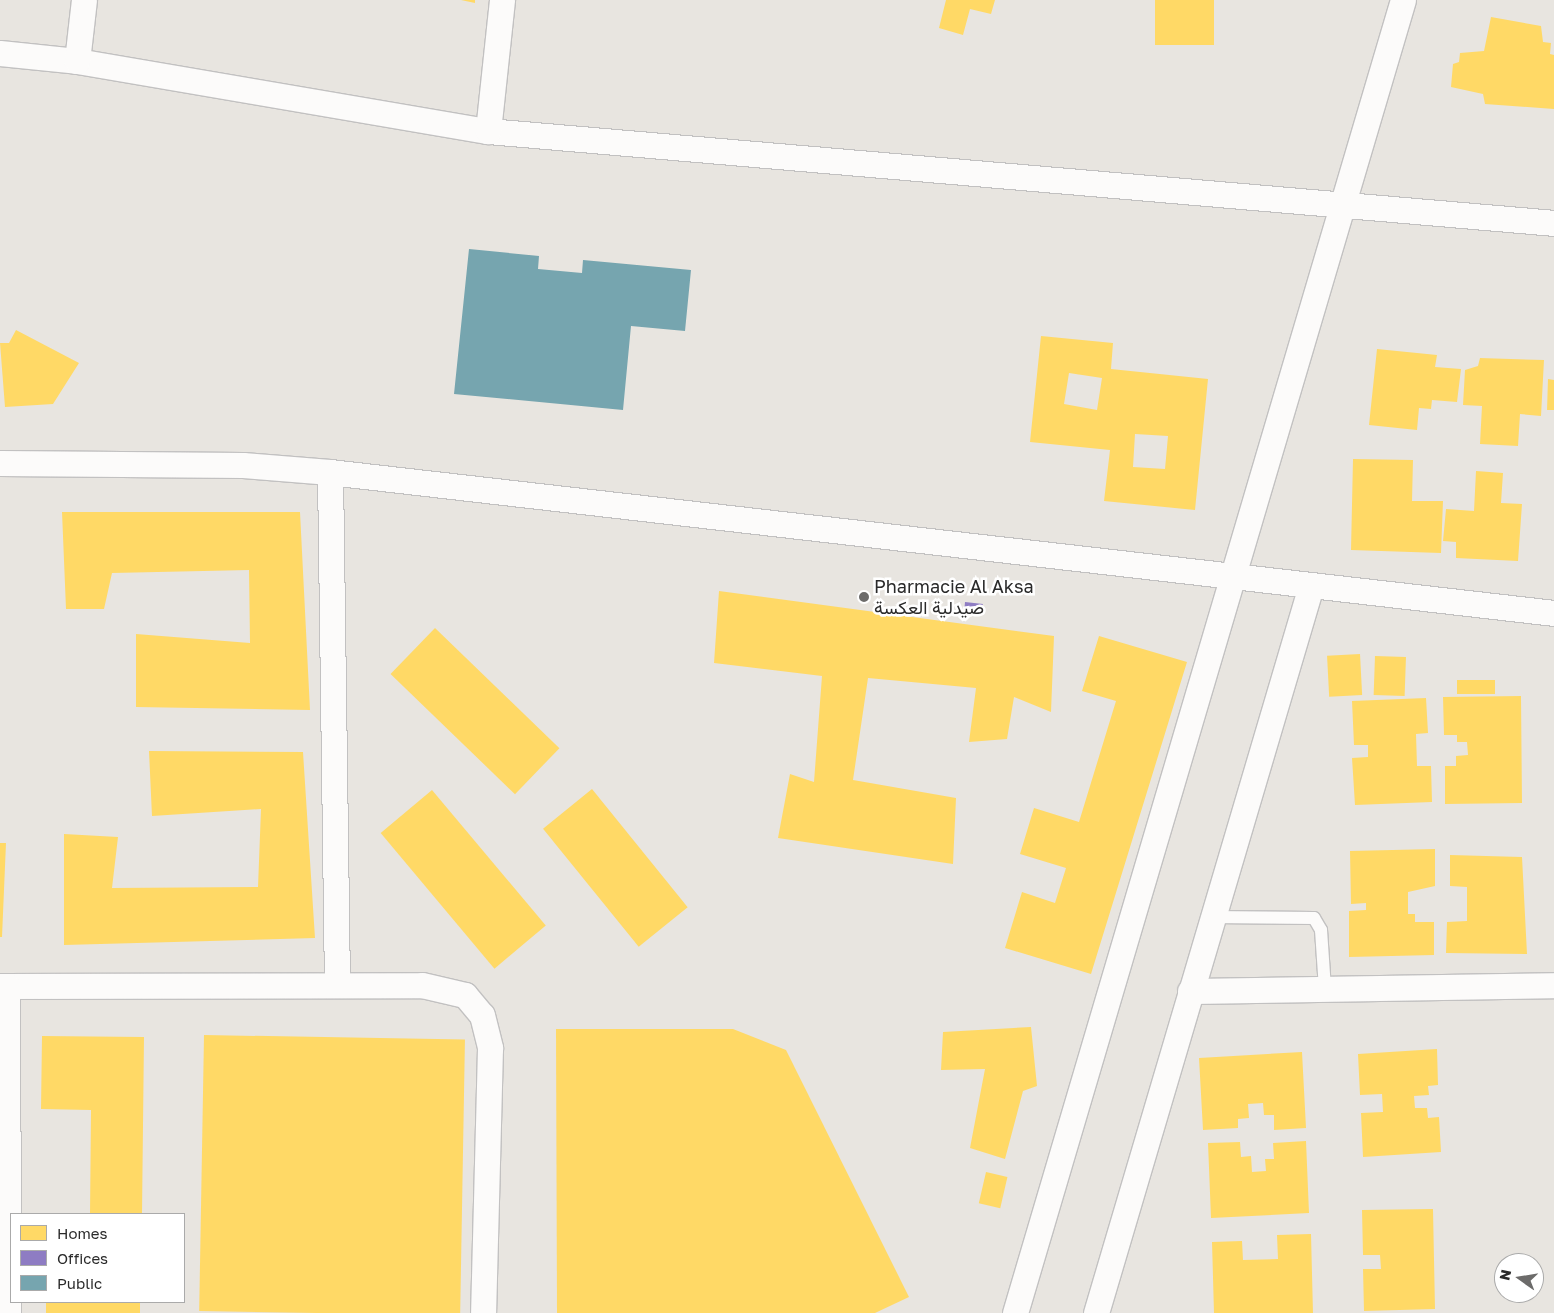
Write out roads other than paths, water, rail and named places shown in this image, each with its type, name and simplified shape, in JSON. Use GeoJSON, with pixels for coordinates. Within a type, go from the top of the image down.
{"type":"FeatureCollection","features":[{"type":"Feature","properties":{"kind":"street"},"geometry":{"type":"LineString","coordinates":[[76,61],[84,0]]}},
{"type":"Feature","properties":{"kind":"street"},"geometry":{"type":"LineString","coordinates":[[488,131],[502,0]]}},
{"type":"Feature","properties":{"kind":"street"},"geometry":{"type":"LineString","coordinates":[[1014,1313],[1344,207],[1403,0]]}},
{"type":"Feature","properties":{"kind":"street"},"geometry":{"type":"LineString","coordinates":[[0,53],[76,61],[488,131],[1344,207],[1554,223]]}},
{"type":"Feature","properties":{"kind":"street"},"geometry":{"type":"LineString","coordinates":[[0,463],[150,463],[330,472],[1554,613]]}},
{"type":"Feature","properties":{"kind":"street"},"geometry":{"type":"LineString","coordinates":[[330,472],[337,983]]}},
{"type":"Feature","properties":{"kind":"street"},"geometry":{"type":"LineString","coordinates":[[1096,1313],[1211,917],[1311,586]]}},
{"type":"Feature","properties":{"kind":"street"},"geometry":{"type":"LineString","coordinates":[[8,1313],[4,986],[337,983],[451,988],[475,1003],[482,1015],[490,1048],[483,1313]]}},
{"type":"Feature","properties":{"kind":"street"},"geometry":{"type":"LineString","coordinates":[[1190,991],[1554,985]]}},
{"type":"Feature","properties":{"kind":"lane"},"geometry":{"type":"LineString","coordinates":[[1211,917],[1314,918],[1320,930],[1325,989]]}},
{"type":"Feature","properties":{"kind":"place","name":"Pharmacie Al Aksa صيدلية العكسة"},"geometry":{"type":"Point","coordinates":[864,597]}}]}
